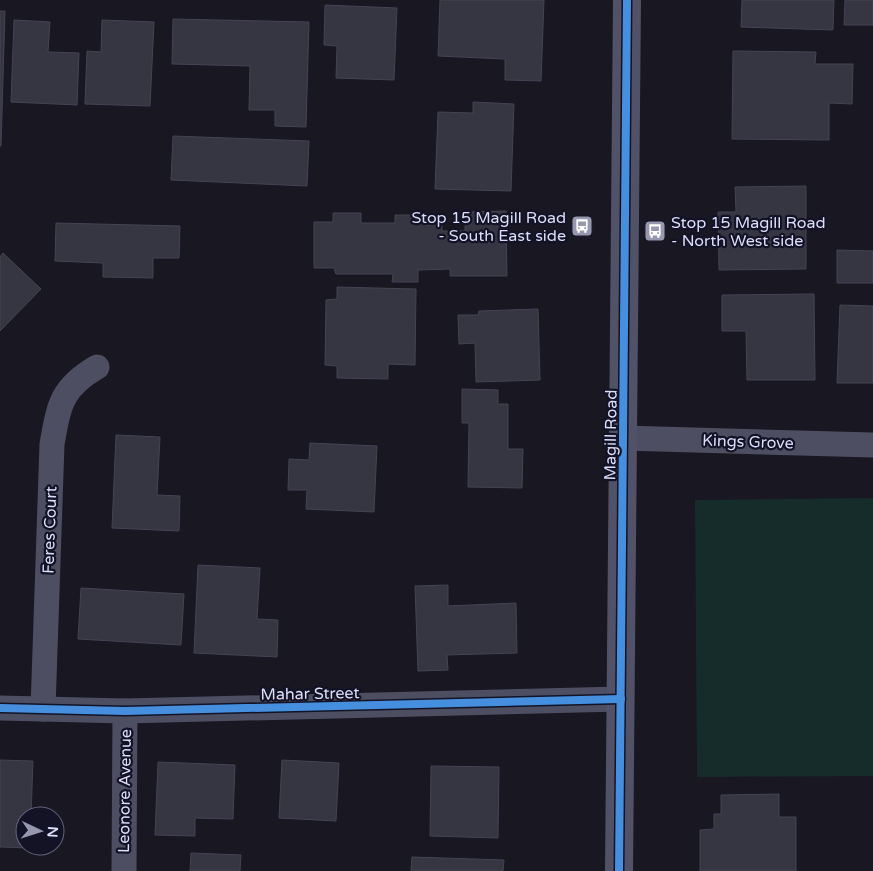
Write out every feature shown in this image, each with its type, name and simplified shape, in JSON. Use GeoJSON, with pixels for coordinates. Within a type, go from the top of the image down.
{"type":"FeatureCollection","features":[{"type":"Feature","properties":{"kind":"main road","name":"Magill Road"},"geometry":{"type":"LineString","coordinates":[[619,871],[627,0]]}},
{"type":"Feature","properties":{"kind":"street","name":"Feres Court"},"geometry":{"type":"LineString","coordinates":[[43,710],[52,444],[58,412],[67,391],[80,377],[97,367]]}},
{"type":"Feature","properties":{"kind":"street","name":"Kings Grove"},"geometry":{"type":"LineString","coordinates":[[624,438],[873,445]]}},
{"type":"Feature","properties":{"kind":"street","name":"Mahar Street"},"geometry":{"type":"LineString","coordinates":[[0,708],[125,711],[621,700]]}},
{"type":"Feature","properties":{"kind":"street","name":"Leonore Avenue"},"geometry":{"type":"LineString","coordinates":[[124,871],[125,711]]}},
{"type":"Feature","properties":{"kind":"green space"},"geometry":{"type":"Polygon","coordinates":[[[873,498],[873,776],[697,777],[695,500],[873,498]]]}},
{"type":"Feature","properties":{"kind":"building"},"geometry":{"type":"Polygon","coordinates":[[[440,0],[544,0],[541,81],[505,80],[505,59],[438,56],[440,0]]]}},
{"type":"Feature","properties":{"kind":"building"},"geometry":{"type":"Polygon","coordinates":[[[742,0],[834,0],[833,30],[741,27],[742,0]]]}},
{"type":"Feature","properties":{"kind":"building"},"geometry":{"type":"Polygon","coordinates":[[[845,0],[873,0],[873,25],[844,25],[845,0]]]}},
{"type":"Feature","properties":{"kind":"building"},"geometry":{"type":"Polygon","coordinates":[[[325,5],[397,8],[394,80],[336,78],[337,46],[324,45],[325,5]]]}},
{"type":"Feature","properties":{"kind":"building"},"geometry":{"type":"Polygon","coordinates":[[[0,11],[5,11],[1,146],[0,146],[0,11]]]}},
{"type":"Feature","properties":{"kind":"building"},"geometry":{"type":"Polygon","coordinates":[[[173,19],[309,22],[306,127],[275,126],[275,110],[249,110],[250,66],[172,64],[173,19]]]}},
{"type":"Feature","properties":{"kind":"building"},"geometry":{"type":"Polygon","coordinates":[[[14,20],[50,22],[48,52],[79,53],[77,105],[11,102],[14,20]]]}},
{"type":"Feature","properties":{"kind":"building"},"geometry":{"type":"Polygon","coordinates":[[[102,20],[154,22],[150,106],[85,104],[87,51],[101,52],[102,20]]]}},
{"type":"Feature","properties":{"kind":"building"},"geometry":{"type":"Polygon","coordinates":[[[733,51],[816,52],[815,64],[853,64],[852,104],[829,103],[829,140],[732,139],[733,51]]]}},
{"type":"Feature","properties":{"kind":"building"},"geometry":{"type":"Polygon","coordinates":[[[473,102],[514,104],[511,191],[435,189],[438,112],[473,113],[473,102]]]}},
{"type":"Feature","properties":{"kind":"building"},"geometry":{"type":"Polygon","coordinates":[[[173,136],[309,141],[307,186],[171,180],[173,136]]]}},
{"type":"Feature","properties":{"kind":"building"},"geometry":{"type":"Polygon","coordinates":[[[806,186],[806,269],[719,270],[718,212],[736,212],[735,187],[806,186]]]}},
{"type":"Feature","properties":{"kind":"building"},"geometry":{"type":"Polygon","coordinates":[[[506,211],[507,276],[450,276],[450,269],[418,270],[418,282],[392,282],[393,274],[336,274],[334,268],[314,268],[314,222],[333,222],[333,213],[361,213],[361,223],[395,223],[395,215],[424,215],[424,225],[442,225],[442,231],[465,231],[465,212],[506,211]]]}},
{"type":"Feature","properties":{"kind":"building"},"geometry":{"type":"Polygon","coordinates":[[[56,223],[180,226],[179,258],[153,258],[153,278],[103,277],[103,263],[55,261],[56,223]]]}},
{"type":"Feature","properties":{"kind":"building"},"geometry":{"type":"Polygon","coordinates":[[[837,250],[873,251],[873,283],[837,283],[837,250]]]}},
{"type":"Feature","properties":{"kind":"building"},"geometry":{"type":"Polygon","coordinates":[[[3,253],[41,289],[0,331],[0,257],[3,253]]]}},
{"type":"Feature","properties":{"kind":"building"},"geometry":{"type":"Polygon","coordinates":[[[337,287],[416,289],[415,365],[388,364],[388,379],[337,378],[337,366],[325,365],[326,300],[337,299],[337,287]]]}},
{"type":"Feature","properties":{"kind":"building"},"geometry":{"type":"Polygon","coordinates":[[[814,294],[815,380],[747,380],[746,331],[722,331],[722,295],[814,294]]]}},
{"type":"Feature","properties":{"kind":"building"},"geometry":{"type":"Polygon","coordinates":[[[840,305],[873,306],[873,383],[837,383],[840,305]]]}},
{"type":"Feature","properties":{"kind":"building"},"geometry":{"type":"Polygon","coordinates":[[[538,309],[540,380],[476,382],[475,343],[459,344],[458,315],[478,315],[479,311],[538,309]]]}},
{"type":"Feature","properties":{"kind":"building"},"geometry":{"type":"Polygon","coordinates":[[[462,389],[498,390],[498,404],[508,404],[508,449],[523,449],[522,488],[468,487],[469,423],[462,423],[462,389]]]}},
{"type":"Feature","properties":{"kind":"building"},"geometry":{"type":"Polygon","coordinates":[[[116,435],[160,437],[157,495],[180,496],[179,531],[112,528],[116,435]]]}},
{"type":"Feature","properties":{"kind":"building"},"geometry":{"type":"Polygon","coordinates":[[[310,443],[377,446],[374,512],[306,509],[307,490],[288,490],[289,459],[309,460],[310,443]]]}},
{"type":"Feature","properties":{"kind":"building"},"geometry":{"type":"Polygon","coordinates":[[[198,565],[260,568],[257,619],[278,620],[277,657],[194,653],[198,565]]]}},
{"type":"Feature","properties":{"kind":"building"},"geometry":{"type":"Polygon","coordinates":[[[448,585],[448,606],[516,603],[517,653],[447,655],[448,670],[418,671],[415,586],[448,585]]]}},
{"type":"Feature","properties":{"kind":"building"},"geometry":{"type":"Polygon","coordinates":[[[81,588],[184,594],[181,645],[78,639],[81,588]]]}},
{"type":"Feature","properties":{"kind":"building"},"geometry":{"type":"Polygon","coordinates":[[[0,760],[33,761],[31,806],[15,806],[15,848],[0,847],[0,760]]]}},
{"type":"Feature","properties":{"kind":"building"},"geometry":{"type":"Polygon","coordinates":[[[282,760],[339,763],[336,821],[279,818],[282,760]]]}},
{"type":"Feature","properties":{"kind":"building"},"geometry":{"type":"Polygon","coordinates":[[[158,762],[235,765],[233,819],[195,818],[195,836],[155,835],[158,762]]]}},
{"type":"Feature","properties":{"kind":"building"},"geometry":{"type":"Polygon","coordinates":[[[431,766],[499,767],[498,838],[430,836],[431,766]]]}},
{"type":"Feature","properties":{"kind":"building"},"geometry":{"type":"Polygon","coordinates":[[[779,794],[779,817],[796,817],[796,871],[700,871],[700,830],[714,829],[714,814],[721,814],[721,795],[779,794]]]}},
{"type":"Feature","properties":{"kind":"building"},"geometry":{"type":"Polygon","coordinates":[[[191,853],[241,855],[240,871],[190,871],[191,853]]]}},
{"type":"Feature","properties":{"kind":"building"},"geometry":{"type":"Polygon","coordinates":[[[412,857],[504,860],[503,871],[411,871],[412,857]]]}},
{"type":"Feature","properties":{"kind":"cycle path"},"geometry":{"type":"LineString","coordinates":[[619,871],[627,0]]}},
{"type":"Feature","properties":{"kind":"cycle path"},"geometry":{"type":"LineString","coordinates":[[0,708],[125,711],[621,699]]}},
{"type":"Feature","properties":{"kind":"place","name":"Stop 15 Magill Road - South East side"},"geometry":{"type":"Point","coordinates":[582,226]}},
{"type":"Feature","properties":{"kind":"place","name":"Stop 15 Magill Road - North West side"},"geometry":{"type":"Point","coordinates":[655,231]}}]}
